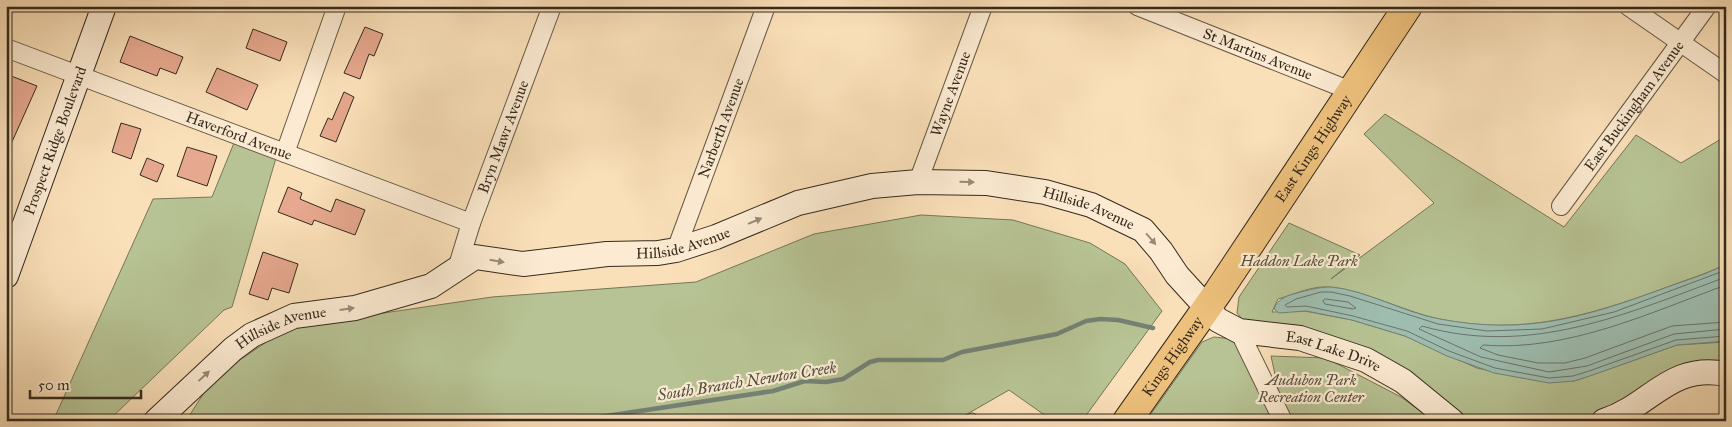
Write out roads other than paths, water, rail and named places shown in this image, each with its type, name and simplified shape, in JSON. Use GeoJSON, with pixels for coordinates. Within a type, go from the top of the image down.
{"type":"FeatureCollection","features":[{"type":"Feature","properties":{"kind":"main road","name":"East Kings Highway"},"geometry":{"type":"LineString","coordinates":[[1212,299],[1408,6]]}},
{"type":"Feature","properties":{"kind":"main road","name":"Kings Highway"},"geometry":{"type":"LineString","coordinates":[[1127,421],[1212,299]]}},
{"type":"Feature","properties":{"kind":"street","name":"Prospect Ridge Boulevard"},"geometry":{"type":"LineString","coordinates":[[6,276],[104,6]]}},
{"type":"Feature","properties":{"kind":"street"},"geometry":{"type":"LineString","coordinates":[[285,153],[337,6]]}},
{"type":"Feature","properties":{"kind":"street","name":"Bryn Mawr Avenue"},"geometry":{"type":"LineString","coordinates":[[457,269],[471,223],[552,6]]}},
{"type":"Feature","properties":{"kind":"street","name":"Narberth Avenue"},"geometry":{"type":"LineString","coordinates":[[676,250],[766,6]]}},
{"type":"Feature","properties":{"kind":"street","name":"Wayne Avenue"},"geometry":{"type":"LineString","coordinates":[[918,182],[983,6]]}},
{"type":"Feature","properties":{"kind":"street","name":"St Martins Avenue"},"geometry":{"type":"LineString","coordinates":[[1137,6],[1351,91]]}},
{"type":"Feature","properties":{"kind":"street"},"geometry":{"type":"LineString","coordinates":[[1628,6],[1726,74]]}},
{"type":"Feature","properties":{"kind":"street","name":"East Buckingham Avenue"},"geometry":{"type":"LineString","coordinates":[[1561,206],[1707,6]]}},
{"type":"Feature","properties":{"kind":"street","name":"Haverford Avenue"},"geometry":{"type":"LineString","coordinates":[[6,48],[471,223]]}},
{"type":"Feature","properties":{"kind":"street","name":"Hillside Avenue"},"geometry":{"type":"LineString","coordinates":[[156,421],[226,355],[252,335],[294,316],[355,308],[431,286],[475,257],[523,264],[607,254],[658,253],[676,250],[716,237],[798,203],[872,186],[918,182],[986,183],[1045,192],[1091,204],[1143,230],[1161,251],[1177,275],[1212,299]]}},
{"type":"Feature","properties":{"kind":"street","name":"East Lake Drive"},"geometry":{"type":"LineString","coordinates":[[1212,299],[1218,320],[1239,331],[1300,338],[1366,360],[1403,381],[1452,421]]}},
{"type":"Feature","properties":{"kind":"street"},"geometry":{"type":"LineString","coordinates":[[1239,331],[1283,421]]}},
{"type":"Feature","properties":{"kind":"street"},"geometry":{"type":"LineString","coordinates":[[1604,421],[1642,401],[1669,381],[1693,372],[1726,374]]}},
{"type":"Feature","properties":{"kind":"water"},"geometry":{"type":"Polygon","coordinates":[[[1726,264],[1726,341],[1677,345],[1574,381],[1549,383],[1494,373],[1447,356],[1405,336],[1352,320],[1306,311],[1279,313],[1274,309],[1280,300],[1290,295],[1331,287],[1358,292],[1413,312],[1440,319],[1499,325],[1527,324],[1553,321],[1606,308],[1694,278],[1726,264]]]}},
{"type":"Feature","properties":{"kind":"waterway","name":"South Branch Newton Creek"},"geometry":{"type":"LineString","coordinates":[[573,421],[773,391],[805,381],[826,382],[843,379],[870,362],[878,360],[943,360],[962,352],[1057,334],[1086,321],[1100,319],[1118,320],[1153,328]]}},
{"type":"Feature","properties":{"kind":"park label","name":"Haddon Lake Park"},"geometry":{"type":"Point","coordinates":[1299,261]}},
{"type":"Feature","properties":{"kind":"park label","name":"Audubon Park Recreation Center"},"geometry":{"type":"Point","coordinates":[1311,388]}}]}
